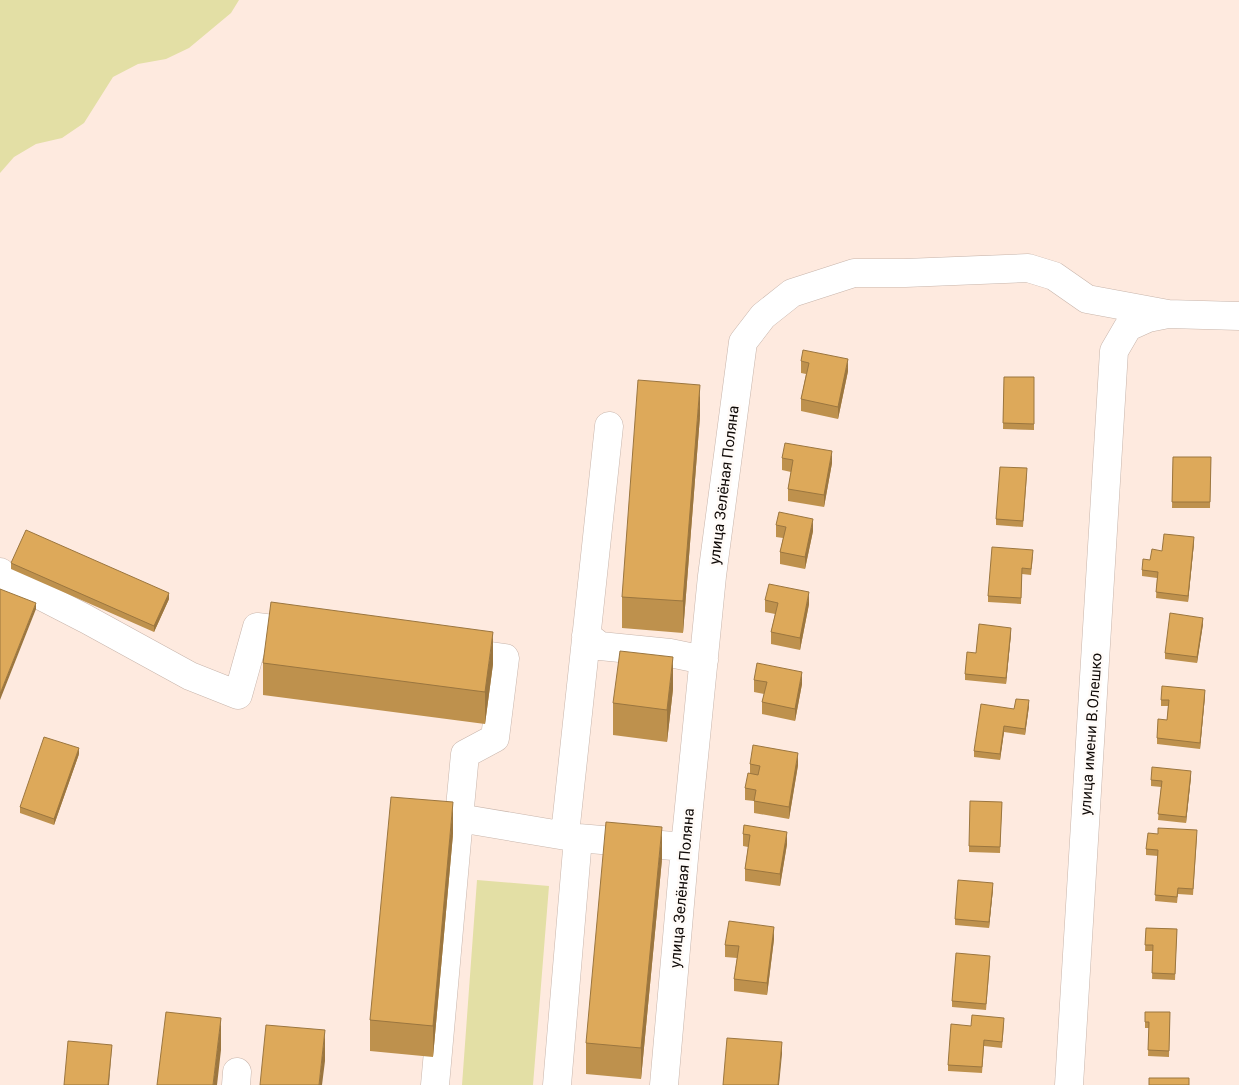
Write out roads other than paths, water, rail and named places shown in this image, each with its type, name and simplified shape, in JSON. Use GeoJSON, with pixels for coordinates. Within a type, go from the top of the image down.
{"type":"FeatureCollection","features":[{"type":"Feature","properties":{"kind":"street","name":"улица Зелёная Поляна"},"geometry":{"type":"LineString","coordinates":[[664,1085],[712,576],[743,342],[763,316],[792,293],[854,273],[1028,268],[1054,276],[1087,299],[1168,314]]}},
{"type":"Feature","properties":{"kind":"street"},"geometry":{"type":"LineString","coordinates":[[1168,314],[1239,316]]}},
{"type":"Feature","properties":{"kind":"street","name":"улица имени В.Олешко"},"geometry":{"type":"LineString","coordinates":[[1069,1085],[1114,351],[1128,326],[1148,318],[1168,314]]}},
{"type":"Feature","properties":{"kind":"street"},"geometry":{"type":"LineString","coordinates":[[557,1085],[571,836],[586,635],[609,426]]}},
{"type":"Feature","properties":{"kind":"street"},"geometry":{"type":"LineString","coordinates":[[0,572],[18,584],[190,676],[238,695],[257,627],[326,636]]}},
{"type":"Feature","properties":{"kind":"street"},"geometry":{"type":"LineString","coordinates":[[586,635],[600,646],[670,653],[704,660]]}},
{"type":"Feature","properties":{"kind":"street"},"geometry":{"type":"LineString","coordinates":[[435,649],[505,658],[495,738],[465,754],[435,1085]]}},
{"type":"Feature","properties":{"kind":"street"},"geometry":{"type":"LineString","coordinates":[[459,818],[571,836],[685,847]]}}]}
